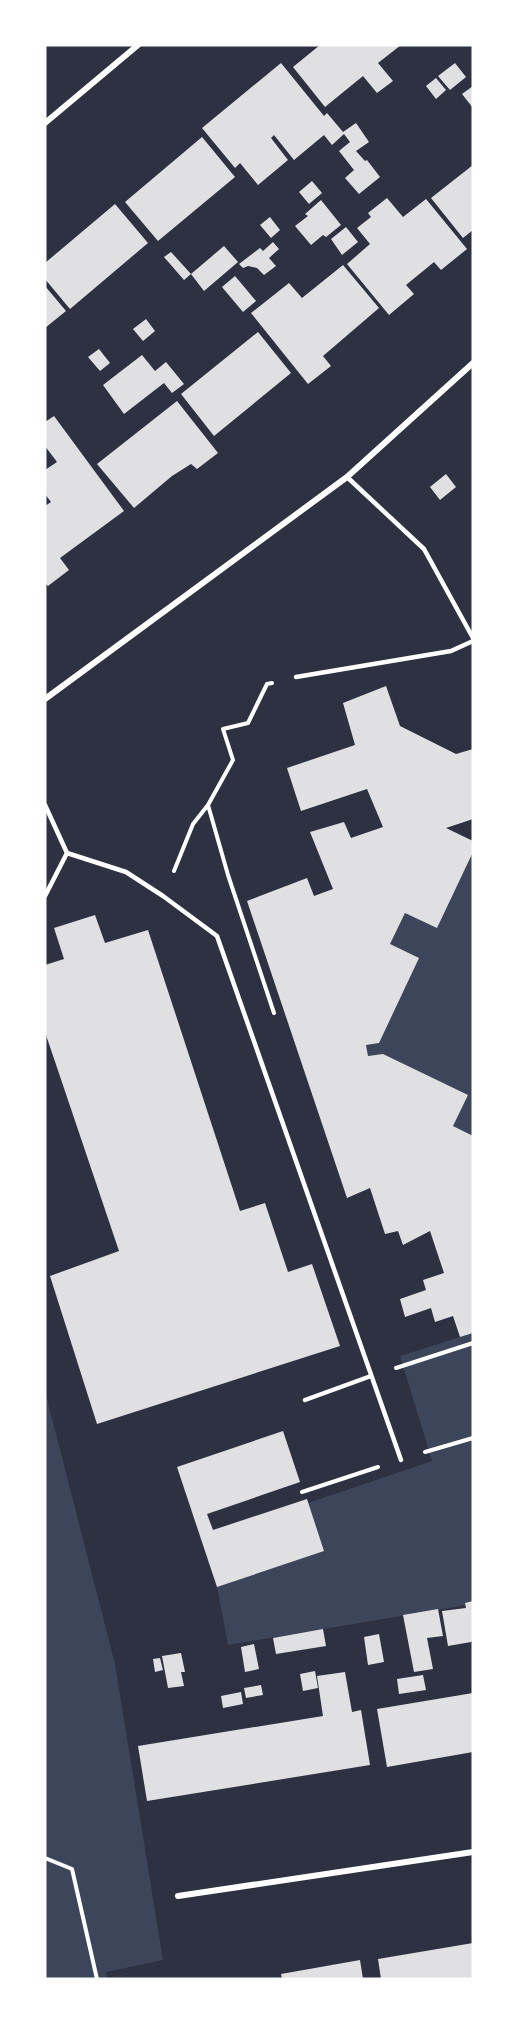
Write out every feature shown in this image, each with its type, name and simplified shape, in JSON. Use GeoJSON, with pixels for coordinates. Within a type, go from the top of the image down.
{"type":"FeatureCollection","features":[{"type":"Feature","properties":{"kind":"street"},"geometry":{"type":"LineString","coordinates":[[45,123],[138,45]]}},
{"type":"Feature","properties":{"kind":"street"},"geometry":{"type":"LineString","coordinates":[[45,699],[347,477],[473,363]]}},
{"type":"Feature","properties":{"kind":"street"},"geometry":{"type":"LineString","coordinates":[[178,1896],[473,1852]]}},
{"type":"Feature","properties":{"kind":"lane"},"geometry":{"type":"LineString","coordinates":[[296,677],[451,651],[473,640],[424,549],[347,477]]}},
{"type":"Feature","properties":{"kind":"lane"},"geometry":{"type":"LineString","coordinates":[[45,805],[67,853],[126,872],[217,936],[401,1460]]}},
{"type":"Feature","properties":{"kind":"lane"},"geometry":{"type":"LineString","coordinates":[[45,896],[67,853]]}},
{"type":"Feature","properties":{"kind":"lane"},"geometry":{"type":"LineString","coordinates":[[305,1400],[371,1376]]}},
{"type":"Feature","properties":{"kind":"path"},"geometry":{"type":"LineString","coordinates":[[163,896],[193,824],[208,805],[233,760],[223,729],[248,723],[267,684],[296,677]]}},
{"type":"Feature","properties":{"kind":"path"},"geometry":{"type":"LineString","coordinates":[[208,805],[228,875],[278,1022]]}},
{"type":"Feature","properties":{"kind":"path"},"geometry":{"type":"LineString","coordinates":[[392,1358],[396,1369],[473,1343]]}},
{"type":"Feature","properties":{"kind":"path"},"geometry":{"type":"LineString","coordinates":[[45,1858],[72,1869],[98,1979]]}},
{"type":"Feature","properties":{"kind":"shaded area"},"geometry":{"type":"Polygon","coordinates":[[[473,852],[473,1136],[453,1126],[467,1095],[383,1054],[368,1056],[366,1045],[379,1043],[390,944],[405,913],[473,852]]]}},
{"type":"Feature","properties":{"kind":"shaded area"},"geometry":{"type":"Polygon","coordinates":[[[473,1333],[473,1604],[228,1645],[217,1587],[324,1551],[308,1503],[432,1461],[400,1356],[473,1333]]]}},
{"type":"Feature","properties":{"kind":"shaded area"},"geometry":{"type":"Polygon","coordinates":[[[45,1391],[115,1664],[163,1960],[106,1972],[107,1979],[45,1979],[45,1391]]]}},
{"type":"Feature","properties":{"kind":"building"},"geometry":{"type":"Polygon","coordinates":[[[320,45],[401,45],[378,63],[393,81],[377,93],[363,76],[325,107],[293,67],[320,45]]]}},
{"type":"Feature","properties":{"kind":"building"},"geometry":{"type":"Polygon","coordinates":[[[281,63],[324,116],[327,113],[343,132],[356,123],[369,142],[356,151],[365,161],[367,160],[380,177],[359,194],[345,178],[354,170],[339,151],[350,142],[344,134],[332,145],[324,135],[294,160],[274,135],[271,138],[288,160],[258,185],[240,163],[235,168],[202,128],[281,63]]]}},
{"type":"Feature","properties":{"kind":"building"},"geometry":{"type":"Polygon","coordinates":[[[455,63],[466,77],[450,90],[438,76],[455,63]]]}},
{"type":"Feature","properties":{"kind":"building"},"geometry":{"type":"Polygon","coordinates":[[[436,78],[446,90],[436,99],[426,86],[436,78]]]}},
{"type":"Feature","properties":{"kind":"building"},"geometry":{"type":"Polygon","coordinates":[[[473,86],[473,108],[462,94],[473,86]]]}},
{"type":"Feature","properties":{"kind":"building"},"geometry":{"type":"Polygon","coordinates":[[[202,137],[235,177],[158,241],[125,202],[202,137]]]}},
{"type":"Feature","properties":{"kind":"building"},"geometry":{"type":"Polygon","coordinates":[[[473,165],[473,230],[463,238],[431,198],[473,165]]]}},
{"type":"Feature","properties":{"kind":"building"},"geometry":{"type":"Polygon","coordinates":[[[312,181],[322,193],[309,204],[299,192],[312,181]]]}},
{"type":"Feature","properties":{"kind":"building"},"geometry":{"type":"Polygon","coordinates":[[[387,198],[403,217],[426,199],[467,249],[441,270],[434,262],[406,285],[414,294],[389,315],[347,264],[370,244],[357,228],[371,217],[368,213],[387,198]]]}},
{"type":"Feature","properties":{"kind":"building"},"geometry":{"type":"Polygon","coordinates":[[[321,200],[341,225],[311,245],[295,226],[308,216],[305,214],[321,200]]]}},
{"type":"Feature","properties":{"kind":"building"},"geometry":{"type":"Polygon","coordinates":[[[115,204],[148,243],[70,309],[45,279],[45,263],[115,204]]]}},
{"type":"Feature","properties":{"kind":"building"},"geometry":{"type":"Polygon","coordinates":[[[270,217],[280,230],[271,238],[260,225],[270,217]]]}},
{"type":"Feature","properties":{"kind":"building"},"geometry":{"type":"Polygon","coordinates":[[[346,227],[358,242],[342,255],[331,239],[346,227]]]}},
{"type":"Feature","properties":{"kind":"building"},"geometry":{"type":"Polygon","coordinates":[[[273,242],[279,249],[269,258],[276,266],[264,275],[257,268],[248,266],[243,268],[239,264],[260,248],[263,251],[273,242]]]}},
{"type":"Feature","properties":{"kind":"building"},"geometry":{"type":"Polygon","coordinates":[[[224,246],[238,262],[204,291],[191,274],[224,246]]]}},
{"type":"Feature","properties":{"kind":"building"},"geometry":{"type":"Polygon","coordinates":[[[171,252],[191,274],[184,280],[164,257],[171,252]]]}},
{"type":"Feature","properties":{"kind":"building"},"geometry":{"type":"Polygon","coordinates":[[[343,265],[379,308],[323,356],[331,366],[308,384],[251,313],[289,283],[302,298],[343,265]]]}},
{"type":"Feature","properties":{"kind":"building"},"geometry":{"type":"Polygon","coordinates":[[[235,276],[256,301],[243,312],[222,287],[235,276]]]}},
{"type":"Feature","properties":{"kind":"building"},"geometry":{"type":"Polygon","coordinates":[[[45,286],[66,311],[45,328],[45,286]]]}},
{"type":"Feature","properties":{"kind":"building"},"geometry":{"type":"Polygon","coordinates":[[[146,319],[155,331],[143,341],[133,329],[146,319]]]}},
{"type":"Feature","properties":{"kind":"building"},"geometry":{"type":"Polygon","coordinates":[[[258,332],[291,373],[214,436],[181,394],[258,332]]]}},
{"type":"Feature","properties":{"kind":"building"},"geometry":{"type":"Polygon","coordinates":[[[99,349],[110,363],[100,371],[88,357],[99,349]]]}},
{"type":"Feature","properties":{"kind":"building"},"geometry":{"type":"Polygon","coordinates":[[[142,355],[155,371],[166,362],[184,384],[172,393],[164,383],[124,414],[103,385],[142,355]]]}},
{"type":"Feature","properties":{"kind":"building"},"geometry":{"type":"Polygon","coordinates":[[[177,401],[218,453],[197,469],[191,464],[172,476],[134,508],[97,464],[177,401]]]}},
{"type":"Feature","properties":{"kind":"building"},"geometry":{"type":"Polygon","coordinates":[[[54,416],[124,511],[60,558],[69,570],[48,586],[45,583],[45,506],[51,502],[45,494],[45,470],[57,462],[45,446],[45,422],[54,416]]]}},
{"type":"Feature","properties":{"kind":"building"},"geometry":{"type":"Polygon","coordinates":[[[446,474],[456,487],[440,500],[430,487],[446,474]]]}},
{"type":"Feature","properties":{"kind":"building"},"geometry":{"type":"Polygon","coordinates":[[[386,686],[400,726],[456,754],[473,749],[473,819],[446,828],[473,841],[473,852],[437,928],[405,913],[390,944],[419,958],[379,1043],[366,1045],[368,1056],[383,1054],[468,1095],[453,1126],[473,1136],[473,1333],[460,1337],[453,1316],[435,1322],[431,1308],[405,1317],[400,1299],[426,1290],[423,1280],[444,1273],[430,1231],[403,1245],[398,1231],[385,1234],[370,1188],[347,1198],[247,901],[307,878],[314,896],[333,889],[310,832],[344,822],[351,838],[383,827],[367,789],[301,811],[287,768],[355,745],[343,703],[386,686]]]}},
{"type":"Feature","properties":{"kind":"building"},"geometry":{"type":"Polygon","coordinates":[[[95,915],[105,943],[148,930],[240,1211],[265,1203],[288,1272],[312,1264],[340,1346],[97,1424],[50,1276],[119,1251],[45,1032],[45,965],[64,959],[54,928],[95,915]]]}},
{"type":"Feature","properties":{"kind":"building"},"geometry":{"type":"Polygon","coordinates":[[[283,1431],[300,1482],[207,1514],[213,1530],[307,1499],[324,1551],[217,1587],[177,1467],[283,1431]]]}},
{"type":"Feature","properties":{"kind":"building"},"geometry":{"type":"Polygon","coordinates":[[[473,1601],[473,1640],[448,1646],[442,1611],[466,1608],[465,1603],[473,1601]]]}},
{"type":"Feature","properties":{"kind":"building"},"geometry":{"type":"Polygon","coordinates":[[[438,1609],[443,1636],[427,1638],[433,1669],[414,1672],[403,1615],[438,1609]]]}},
{"type":"Feature","properties":{"kind":"building"},"geometry":{"type":"Polygon","coordinates":[[[323,1629],[326,1646],[276,1654],[273,1638],[323,1629]]]}},
{"type":"Feature","properties":{"kind":"building"},"geometry":{"type":"Polygon","coordinates":[[[379,1634],[384,1662],[368,1665],[364,1637],[379,1634]]]}},
{"type":"Feature","properties":{"kind":"building"},"geometry":{"type":"Polygon","coordinates":[[[254,1644],[259,1669],[245,1672],[241,1647],[254,1644]]]}},
{"type":"Feature","properties":{"kind":"building"},"geometry":{"type":"Polygon","coordinates":[[[181,1653],[185,1672],[181,1672],[184,1686],[168,1688],[162,1656],[181,1653]]]}},
{"type":"Feature","properties":{"kind":"building"},"geometry":{"type":"Polygon","coordinates":[[[160,1658],[163,1670],[155,1672],[153,1659],[160,1658]]]}},
{"type":"Feature","properties":{"kind":"building"},"geometry":{"type":"Polygon","coordinates":[[[315,1671],[318,1688],[303,1691],[300,1674],[315,1671]]]}},
{"type":"Feature","properties":{"kind":"building"},"geometry":{"type":"Polygon","coordinates":[[[345,1672],[352,1712],[361,1710],[370,1765],[147,1801],[138,1746],[323,1716],[317,1676],[345,1672]]]}},
{"type":"Feature","properties":{"kind":"building"},"geometry":{"type":"Polygon","coordinates":[[[423,1675],[426,1690],[399,1694],[397,1679],[423,1675]]]}},
{"type":"Feature","properties":{"kind":"building"},"geometry":{"type":"Polygon","coordinates":[[[261,1685],[263,1695],[246,1698],[244,1688],[261,1685]]]}},
{"type":"Feature","properties":{"kind":"building"},"geometry":{"type":"Polygon","coordinates":[[[241,1692],[243,1704],[223,1708],[221,1696],[241,1692]]]}},
{"type":"Feature","properties":{"kind":"building"},"geometry":{"type":"Polygon","coordinates":[[[473,1693],[473,1752],[387,1767],[377,1709],[473,1693]]]}},
{"type":"Feature","properties":{"kind":"building"},"geometry":{"type":"Polygon","coordinates":[[[473,1943],[473,1979],[381,1979],[378,1959],[473,1943]]]}},
{"type":"Feature","properties":{"kind":"building"},"geometry":{"type":"Polygon","coordinates":[[[360,1960],[363,1979],[282,1979],[281,1974],[360,1960]]]}}]}
